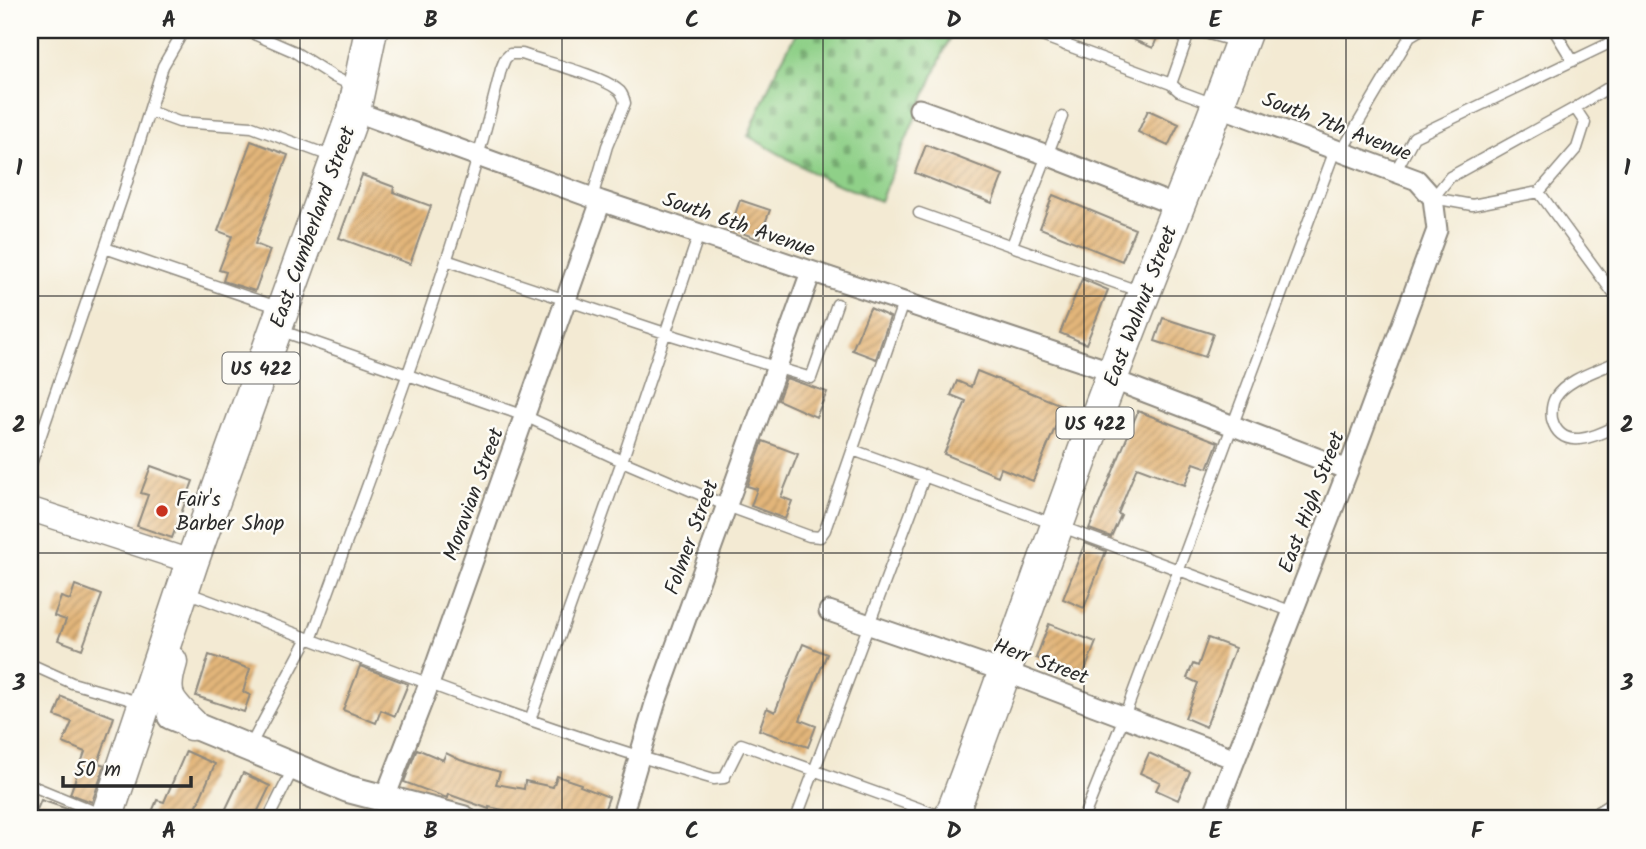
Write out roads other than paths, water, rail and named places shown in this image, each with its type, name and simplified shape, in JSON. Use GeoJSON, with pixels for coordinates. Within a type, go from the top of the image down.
{"type":"FeatureCollection","features":[{"type":"Feature","properties":{"kind":"highway","name":"East Cumberland Street"},"geometry":{"type":"LineString","coordinates":[[107,818],[192,562],[337,158],[356,100],[371,30]]}},
{"type":"Feature","properties":{"kind":"highway","name":"East Walnut Street"},"geometry":{"type":"LineString","coordinates":[[950,819],[1112,376],[1243,36]]}},
{"type":"Feature","properties":{"kind":"highway"},"geometry":{"type":"LineString","coordinates":[[191,724],[172,706],[166,695],[165,681],[197,584],[197,574],[192,562]]}},
{"type":"Feature","properties":{"kind":"main road"},"geometry":{"type":"LineString","coordinates":[[146,704],[348,789],[463,819]]}},
{"type":"Feature","properties":{"kind":"main road"},"geometry":{"type":"LineString","coordinates":[[1602,819],[1616,810]]}},
{"type":"Feature","properties":{"kind":"street","name":"South 6th Avenue"},"geometry":{"type":"LineString","coordinates":[[356,100],[480,156],[597,199],[1112,376],[1348,470]]}},
{"type":"Feature","properties":{"kind":"street","name":"South 7th Avenue"},"geometry":{"type":"LineString","coordinates":[[1218,106],[1417,180],[1433,198]]}},
{"type":"Feature","properties":{"kind":"street"},"geometry":{"type":"LineString","coordinates":[[919,109],[1047,155],[1179,207]]}},
{"type":"Feature","properties":{"kind":"street","name":"East High Street"},"geometry":{"type":"LineString","coordinates":[[1212,819],[1348,470],[1437,230],[1433,198]]}},
{"type":"Feature","properties":{"kind":"street","name":"Moravian Street"},"geometry":{"type":"LineString","coordinates":[[384,800],[429,684],[525,416],[597,199]]}},
{"type":"Feature","properties":{"kind":"street","name":"Folmer Street"},"geometry":{"type":"LineString","coordinates":[[621,819],[655,704],[811,272]]}},
{"type":"Feature","properties":{"kind":"street"},"geometry":{"type":"LineString","coordinates":[[30,509],[192,562]]}},
{"type":"Feature","properties":{"kind":"street","name":"Herr Street"},"geometry":{"type":"LineString","coordinates":[[829,611],[1006,671],[1235,759]]}},
{"type":"Feature","properties":{"kind":"lane"},"geometry":{"type":"LineString","coordinates":[[30,467],[105,248],[163,66],[184,30]]}},
{"type":"Feature","properties":{"kind":"lane"},"geometry":{"type":"LineString","coordinates":[[245,30],[293,51],[334,77],[356,100]]}},
{"type":"Feature","properties":{"kind":"lane"},"geometry":{"type":"LineString","coordinates":[[1026,30],[1171,83],[1178,92],[1218,106]]}},
{"type":"Feature","properties":{"kind":"lane"},"geometry":{"type":"LineString","coordinates":[[1065,45],[1070,30]]}},
{"type":"Feature","properties":{"kind":"lane"},"geometry":{"type":"LineString","coordinates":[[1171,83],[1192,30],[1243,36]]}},
{"type":"Feature","properties":{"kind":"lane"},"geometry":{"type":"LineString","coordinates":[[1083,819],[1338,151],[1410,33],[1420,30]]}},
{"type":"Feature","properties":{"kind":"lane"},"geometry":{"type":"LineString","coordinates":[[1554,30],[1573,61]]}},
{"type":"Feature","properties":{"kind":"lane"},"geometry":{"type":"LineString","coordinates":[[1395,172],[1414,137],[1616,40]]}},
{"type":"Feature","properties":{"kind":"lane"},"geometry":{"type":"LineString","coordinates":[[248,748],[309,639],[407,374],[480,156],[501,69],[510,54],[522,54],[604,81],[618,89],[625,103],[603,156],[597,199]]}},
{"type":"Feature","properties":{"kind":"lane"},"geometry":{"type":"LineString","coordinates":[[1575,108],[1585,124],[1577,148],[1539,191],[1472,205],[1433,198],[1450,177],[1616,83]]}},
{"type":"Feature","properties":{"kind":"lane"},"geometry":{"type":"LineString","coordinates":[[149,111],[179,121],[252,127],[337,158]]}},
{"type":"Feature","properties":{"kind":"lane"},"geometry":{"type":"LineString","coordinates":[[1012,246],[1055,141],[1062,117]]}},
{"type":"Feature","properties":{"kind":"lane"},"geometry":{"type":"LineString","coordinates":[[1539,191],[1616,297]]}},
{"type":"Feature","properties":{"kind":"lane"},"geometry":{"type":"LineString","coordinates":[[919,213],[1144,293]]}},
{"type":"Feature","properties":{"kind":"lane"},"geometry":{"type":"LineString","coordinates":[[530,720],[699,234]]}},
{"type":"Feature","properties":{"kind":"lane"},"geometry":{"type":"LineString","coordinates":[[105,248],[279,318],[407,374],[525,416],[727,506],[809,536],[820,537],[825,530],[903,303]]}},
{"type":"Feature","properties":{"kind":"lane"},"geometry":{"type":"LineString","coordinates":[[446,260],[811,378],[837,304]]}},
{"type":"Feature","properties":{"kind":"lane"},"geometry":{"type":"LineString","coordinates":[[1616,362],[1569,384],[1554,399],[1551,416],[1557,431],[1572,440],[1592,438],[1616,426]]}},
{"type":"Feature","properties":{"kind":"lane"},"geometry":{"type":"LineString","coordinates":[[853,450],[1293,612]]}},
{"type":"Feature","properties":{"kind":"lane"},"geometry":{"type":"LineString","coordinates":[[796,819],[925,475]]}},
{"type":"Feature","properties":{"kind":"lane"},"geometry":{"type":"LineString","coordinates":[[194,595],[429,684],[639,757],[714,779],[724,778],[741,744],[950,819]]}},
{"type":"Feature","properties":{"kind":"lane"},"geometry":{"type":"LineString","coordinates":[[30,664],[72,683],[146,704]]}},
{"type":"Feature","properties":{"kind":"lane"},"geometry":{"type":"LineString","coordinates":[[268,819],[294,767]]}},
{"type":"Feature","properties":{"kind":"lane"},"geometry":{"type":"LineString","coordinates":[[30,785],[107,818]]}},
{"type":"Feature","properties":{"kind":"place","name":"Fair's Barber Shop"},"geometry":{"type":"Point","coordinates":[162,511]}}]}
